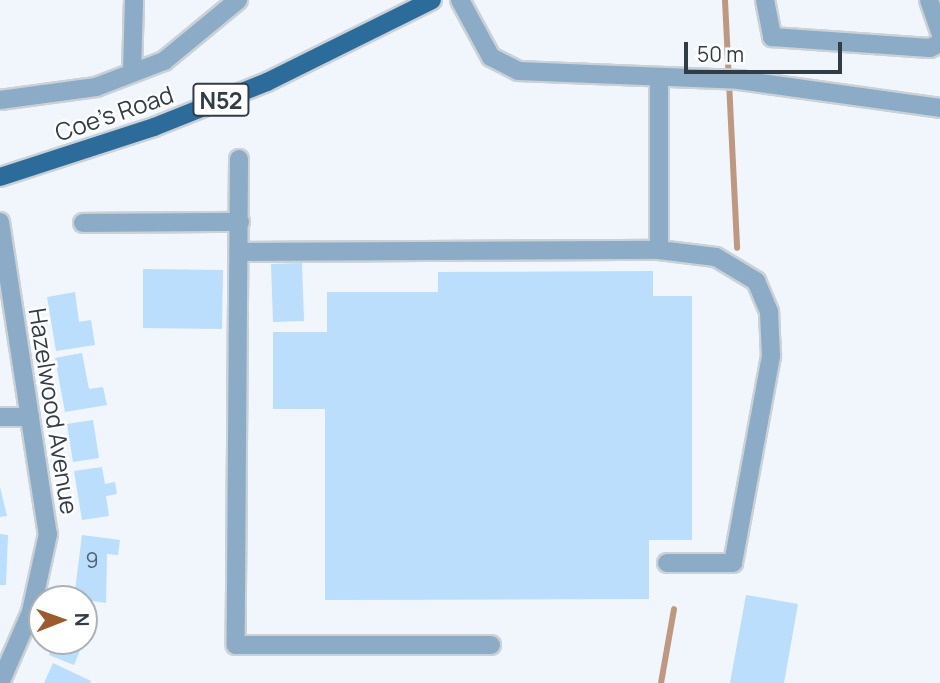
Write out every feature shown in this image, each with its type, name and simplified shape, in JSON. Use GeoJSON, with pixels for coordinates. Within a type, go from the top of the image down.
{"type":"FeatureCollection","features":[{"type":"Feature","properties":{"kind":"main road","name":"Coe's Road"},"geometry":{"type":"LineString","coordinates":[[0,177],[154,127],[267,82],[432,0]]}},
{"type":"Feature","properties":{"kind":"street"},"geometry":{"type":"LineString","coordinates":[[132,72],[134,0]]}},
{"type":"Feature","properties":{"kind":"street"},"geometry":{"type":"LineString","coordinates":[[0,100],[96,87],[164,61],[238,0]]}},
{"type":"Feature","properties":{"kind":"street"},"geometry":{"type":"LineString","coordinates":[[460,0],[491,57],[518,71],[739,80],[940,108]]}},
{"type":"Feature","properties":{"kind":"street"},"geometry":{"type":"LineString","coordinates":[[765,0],[772,37],[930,48],[940,43]]}},
{"type":"Feature","properties":{"kind":"street"},"geometry":{"type":"LineString","coordinates":[[929,0],[940,32]]}},
{"type":"Feature","properties":{"kind":"street"},"geometry":{"type":"LineString","coordinates":[[659,78],[659,250]]}},
{"type":"Feature","properties":{"kind":"street"},"geometry":{"type":"LineString","coordinates":[[239,159],[236,645],[491,645]]}},
{"type":"Feature","properties":{"kind":"street","name":"Hazelwood Avenue"},"geometry":{"type":"LineString","coordinates":[[0,222],[48,534],[31,612],[0,683]]}},
{"type":"Feature","properties":{"kind":"street"},"geometry":{"type":"LineString","coordinates":[[83,223],[240,222]]}},
{"type":"Feature","properties":{"kind":"street"},"geometry":{"type":"LineString","coordinates":[[240,252],[659,250],[716,257],[756,281],[769,312],[771,356],[733,563],[667,563]]}},
{"type":"Feature","properties":{"kind":"street"},"geometry":{"type":"LineString","coordinates":[[0,417],[30,417]]}},
{"type":"Feature","properties":{"kind":"building"},"geometry":{"type":"Polygon","coordinates":[[[302,263],[304,321],[273,322],[271,264],[302,263]]]}},
{"type":"Feature","properties":{"kind":"building"},"geometry":{"type":"Polygon","coordinates":[[[143,269],[223,270],[222,329],[143,328],[143,269]]]}},
{"type":"Feature","properties":{"kind":"building"},"geometry":{"type":"Polygon","coordinates":[[[653,271],[653,296],[692,296],[692,540],[649,540],[649,599],[325,600],[325,409],[273,409],[273,332],[327,332],[327,292],[438,292],[438,272],[653,271]]]}},
{"type":"Feature","properties":{"kind":"building"},"geometry":{"type":"Polygon","coordinates":[[[75,292],[79,322],[91,320],[95,345],[56,351],[47,297],[75,292]]]}},
{"type":"Feature","properties":{"kind":"building"},"geometry":{"type":"Polygon","coordinates":[[[82,353],[89,389],[103,387],[107,405],[65,412],[55,358],[82,353]]]}},
{"type":"Feature","properties":{"kind":"building"},"geometry":{"type":"Polygon","coordinates":[[[93,420],[99,458],[73,462],[67,424],[93,420]]]}},
{"type":"Feature","properties":{"kind":"building"},"geometry":{"type":"Polygon","coordinates":[[[102,467],[105,484],[115,482],[117,494],[106,496],[109,516],[82,520],[74,471],[102,467]]]}},
{"type":"Feature","properties":{"kind":"building"},"geometry":{"type":"Polygon","coordinates":[[[0,487],[7,516],[0,517],[0,487]]]}},
{"type":"Feature","properties":{"kind":"building"},"geometry":{"type":"Polygon","coordinates":[[[0,534],[8,535],[6,585],[0,585],[0,534]]]}},
{"type":"Feature","properties":{"kind":"building"},"geometry":{"type":"Polygon","coordinates":[[[82,535],[120,540],[118,555],[107,554],[106,603],[98,602],[98,585],[76,585],[82,535]]]}},
{"type":"Feature","properties":{"kind":"building"},"geometry":{"type":"Polygon","coordinates":[[[746,595],[798,604],[784,683],[730,683],[746,595]]]}},
{"type":"Feature","properties":{"kind":"building"},"geometry":{"type":"Polygon","coordinates":[[[49,655],[78,655],[74,665],[49,655]]]}},
{"type":"Feature","properties":{"kind":"building"},"geometry":{"type":"Polygon","coordinates":[[[53,663],[91,681],[90,683],[44,683],[53,663]]]}},
{"type":"Feature","properties":{"kind":"waterway"},"geometry":{"type":"LineString","coordinates":[[725,0],[737,248]]}},
{"type":"Feature","properties":{"kind":"waterway"},"geometry":{"type":"LineString","coordinates":[[661,683],[674,609]]}}]}
